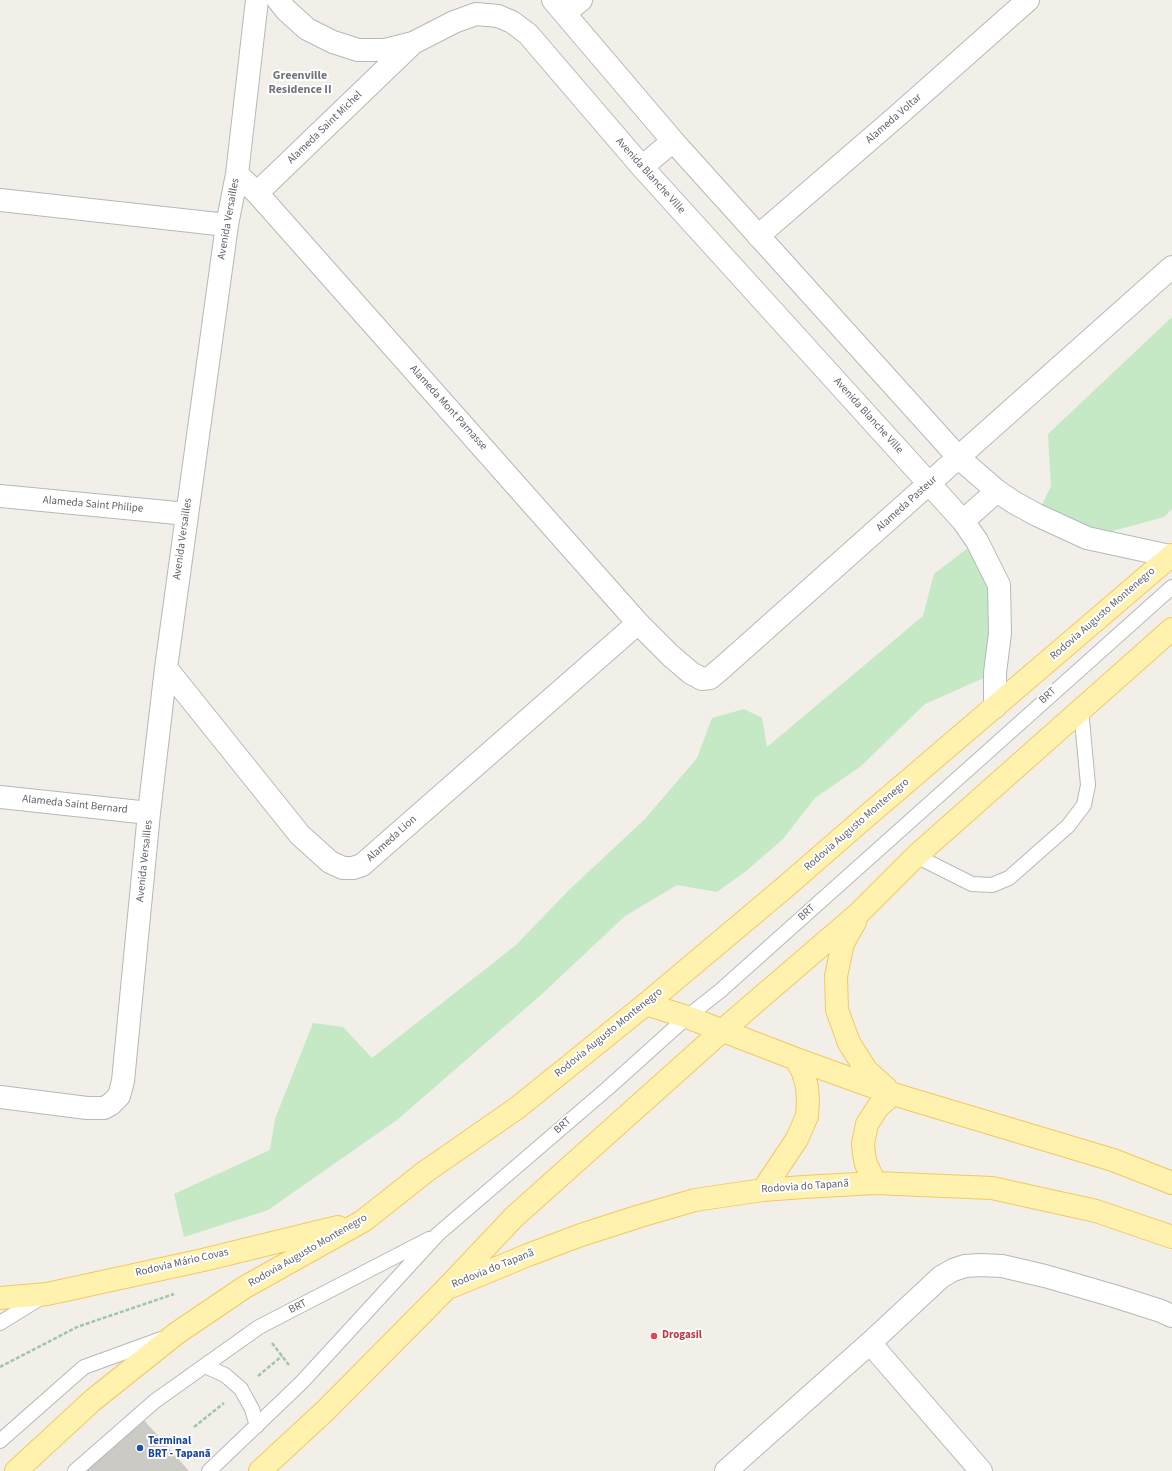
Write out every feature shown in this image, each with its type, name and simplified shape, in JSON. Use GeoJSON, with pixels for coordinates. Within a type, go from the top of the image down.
{"type":"FeatureCollection","features":[{"type":"Feature","properties":{"kind":"main road","name":"Rodovia Augusto Montenegro"},"geometry":{"type":"LineString","coordinates":[[16,1471],[93,1400],[177,1333],[245,1287],[363,1221],[425,1172],[517,1108],[646,1004],[1171,556]]}},
{"type":"Feature","properties":{"kind":"main road"},"geometry":{"type":"LineString","coordinates":[[260,1471],[326,1410],[446,1289],[514,1217],[723,1030],[859,913],[916,856],[1172,629]]}},
{"type":"Feature","properties":{"kind":"main road"},"geometry":{"type":"LineString","coordinates":[[859,913],[843,943],[836,976],[837,1010],[848,1043],[867,1071],[893,1094]]}},
{"type":"Feature","properties":{"kind":"main road"},"geometry":{"type":"LineString","coordinates":[[646,1004],[688,1017],[796,1059],[893,1094],[1113,1160],[1172,1183]]}},
{"type":"Feature","properties":{"kind":"main road"},"geometry":{"type":"LineString","coordinates":[[763,1190],[797,1139],[806,1116],[808,1102],[807,1087],[803,1072],[796,1059]]}},
{"type":"Feature","properties":{"kind":"main road"},"geometry":{"type":"LineString","coordinates":[[874,1183],[866,1164],[864,1154],[863,1144],[867,1124],[878,1107],[893,1094]]}},
{"type":"Feature","properties":{"kind":"main road","name":"Rodovia do Tapanã"},"geometry":{"type":"LineString","coordinates":[[446,1289],[528,1254],[640,1216],[695,1200],[763,1190],[874,1183],[992,1188],[1096,1211],[1172,1237]]}},
{"type":"Feature","properties":{"kind":"main road","name":"Rodovia Mário Covas"},"geometry":{"type":"LineString","coordinates":[[0,1298],[47,1294],[203,1260],[236,1250],[363,1221]]}},
{"type":"Feature","properties":{"kind":"street","name":"Avenida Versailles"},"geometry":{"type":"LineString","coordinates":[[0,1097],[87,1108],[104,1108],[111,1104],[119,1096],[123,1081],[166,668],[227,225],[237,174],[257,0]]}},
{"type":"Feature","properties":{"kind":"street","name":"Avenida Blanche Ville"},"geometry":{"type":"LineString","coordinates":[[278,0],[286,10],[307,29],[333,42],[358,50],[385,50],[413,43],[454,22],[476,14],[498,16],[512,22],[528,34],[642,167],[964,521],[977,541],[999,585],[1000,633],[995,673],[995,707]]}},
{"type":"Feature","properties":{"kind":"street","name":"Alameda Voltar"},"geometry":{"type":"LineString","coordinates":[[758,236],[896,117],[1028,0]]}},
{"type":"Feature","properties":{"kind":"street"},"geometry":{"type":"LineString","coordinates":[[566,4],[673,141],[959,458],[997,491],[1037,515],[1087,538],[1171,556]]}},
{"type":"Feature","properties":{"kind":"street","name":"Alameda Saint Michel"},"geometry":{"type":"LineString","coordinates":[[257,193],[413,43]]}},
{"type":"Feature","properties":{"kind":"street"},"geometry":{"type":"LineString","coordinates":[[642,167],[673,141]]}},
{"type":"Feature","properties":{"kind":"street"},"geometry":{"type":"LineString","coordinates":[[237,174],[257,193]]}},
{"type":"Feature","properties":{"kind":"street","name":"Alameda Mont Parnasse"},"geometry":{"type":"LineString","coordinates":[[257,193],[638,623]]}},
{"type":"Feature","properties":{"kind":"street"},"geometry":{"type":"LineString","coordinates":[[0,200],[227,225]]}},
{"type":"Feature","properties":{"kind":"street","name":"Alameda Pasteur"},"geometry":{"type":"LineString","coordinates":[[638,623],[671,656],[691,673],[702,679],[710,678],[930,484],[1172,267]]}},
{"type":"Feature","properties":{"kind":"street"},"geometry":{"type":"LineString","coordinates":[[964,521],[997,491]]}},
{"type":"Feature","properties":{"kind":"street","name":"Alameda Saint Philipe"},"geometry":{"type":"LineString","coordinates":[[0,496],[186,514]]}},
{"type":"Feature","properties":{"kind":"street","name":"Alameda Lion"},"geometry":{"type":"LineString","coordinates":[[166,668],[300,835],[330,862],[343,868],[353,868],[362,865],[638,623]]}},
{"type":"Feature","properties":{"kind":"street","name":"Alameda Saint Bernard"},"geometry":{"type":"LineString","coordinates":[[0,797],[150,814]]}},
{"type":"Feature","properties":{"kind":"street"},"geometry":{"type":"LineString","coordinates":[[726,1471],[870,1343],[941,1277],[953,1270],[965,1266],[1002,1266],[1045,1276],[1114,1296],[1172,1316]]}},
{"type":"Feature","properties":{"kind":"street"},"geometry":{"type":"LineString","coordinates":[[870,1343],[981,1471]]}},
{"type":"Feature","properties":{"kind":"lane","name":"BRT"},"geometry":{"type":"LineString","coordinates":[[209,1471],[302,1382],[438,1234],[720,990],[1172,587]]}},
{"type":"Feature","properties":{"kind":"lane"},"geometry":{"type":"LineString","coordinates":[[916,856],[972,884],[992,885],[1010,878],[1068,826],[1084,805],[1088,785],[1081,709]]}},
{"type":"Feature","properties":{"kind":"lane","name":"BRT"},"geometry":{"type":"LineString","coordinates":[[75,1471],[155,1401],[259,1327],[438,1234]]}},
{"type":"Feature","properties":{"kind":"lane"},"geometry":{"type":"LineString","coordinates":[[0,1323],[47,1294]]}},
{"type":"Feature","properties":{"kind":"lane"},"geometry":{"type":"LineString","coordinates":[[0,1441],[84,1367],[177,1333]]}},
{"type":"Feature","properties":{"kind":"lane"},"geometry":{"type":"LineString","coordinates":[[205,1366],[225,1375],[241,1389],[252,1409],[257,1426]]}},
{"type":"Feature","properties":{"kind":"path"},"geometry":{"type":"LineString","coordinates":[[0,1367],[77,1328],[175,1294]]}},
{"type":"Feature","properties":{"kind":"path"},"geometry":{"type":"LineString","coordinates":[[259,1327],[302,1382]]}},
{"type":"Feature","properties":{"kind":"green space"},"geometry":{"type":"Polygon","coordinates":[[[1172,317],[1172,509],[1164,517],[1087,538],[1037,515],[1051,486],[1048,434],[1172,317]]]}},
{"type":"Feature","properties":{"kind":"green space"},"geometry":{"type":"Polygon","coordinates":[[[977,541],[999,585],[995,673],[925,704],[861,766],[815,798],[783,839],[745,872],[717,892],[677,885],[625,916],[542,994],[397,1120],[268,1210],[184,1237],[174,1194],[270,1150],[275,1119],[313,1023],[343,1027],[372,1058],[516,945],[569,890],[645,819],[697,758],[712,718],[744,709],[762,718],[767,747],[923,616],[934,574],[977,541]]]}},
{"type":"Feature","properties":{"kind":"building","name":"Terminal BRT - Tapanã"},"geometry":{"type":"Polygon","coordinates":[[[143,1419],[189,1471],[84,1471],[143,1419]]]}},
{"type":"Feature","properties":{"kind":"place","name":"Drogasil"},"geometry":{"type":"Point","coordinates":[654,1336]}},
{"type":"Feature","properties":{"kind":"place","name":"Terminal BRT - Tapanã"},"geometry":{"type":"Point","coordinates":[140,1448]}},
{"type":"Feature","properties":{"kind":"district","name":"Greenville Residence II"},"geometry":{"type":"Point","coordinates":[300,83]}}]}
